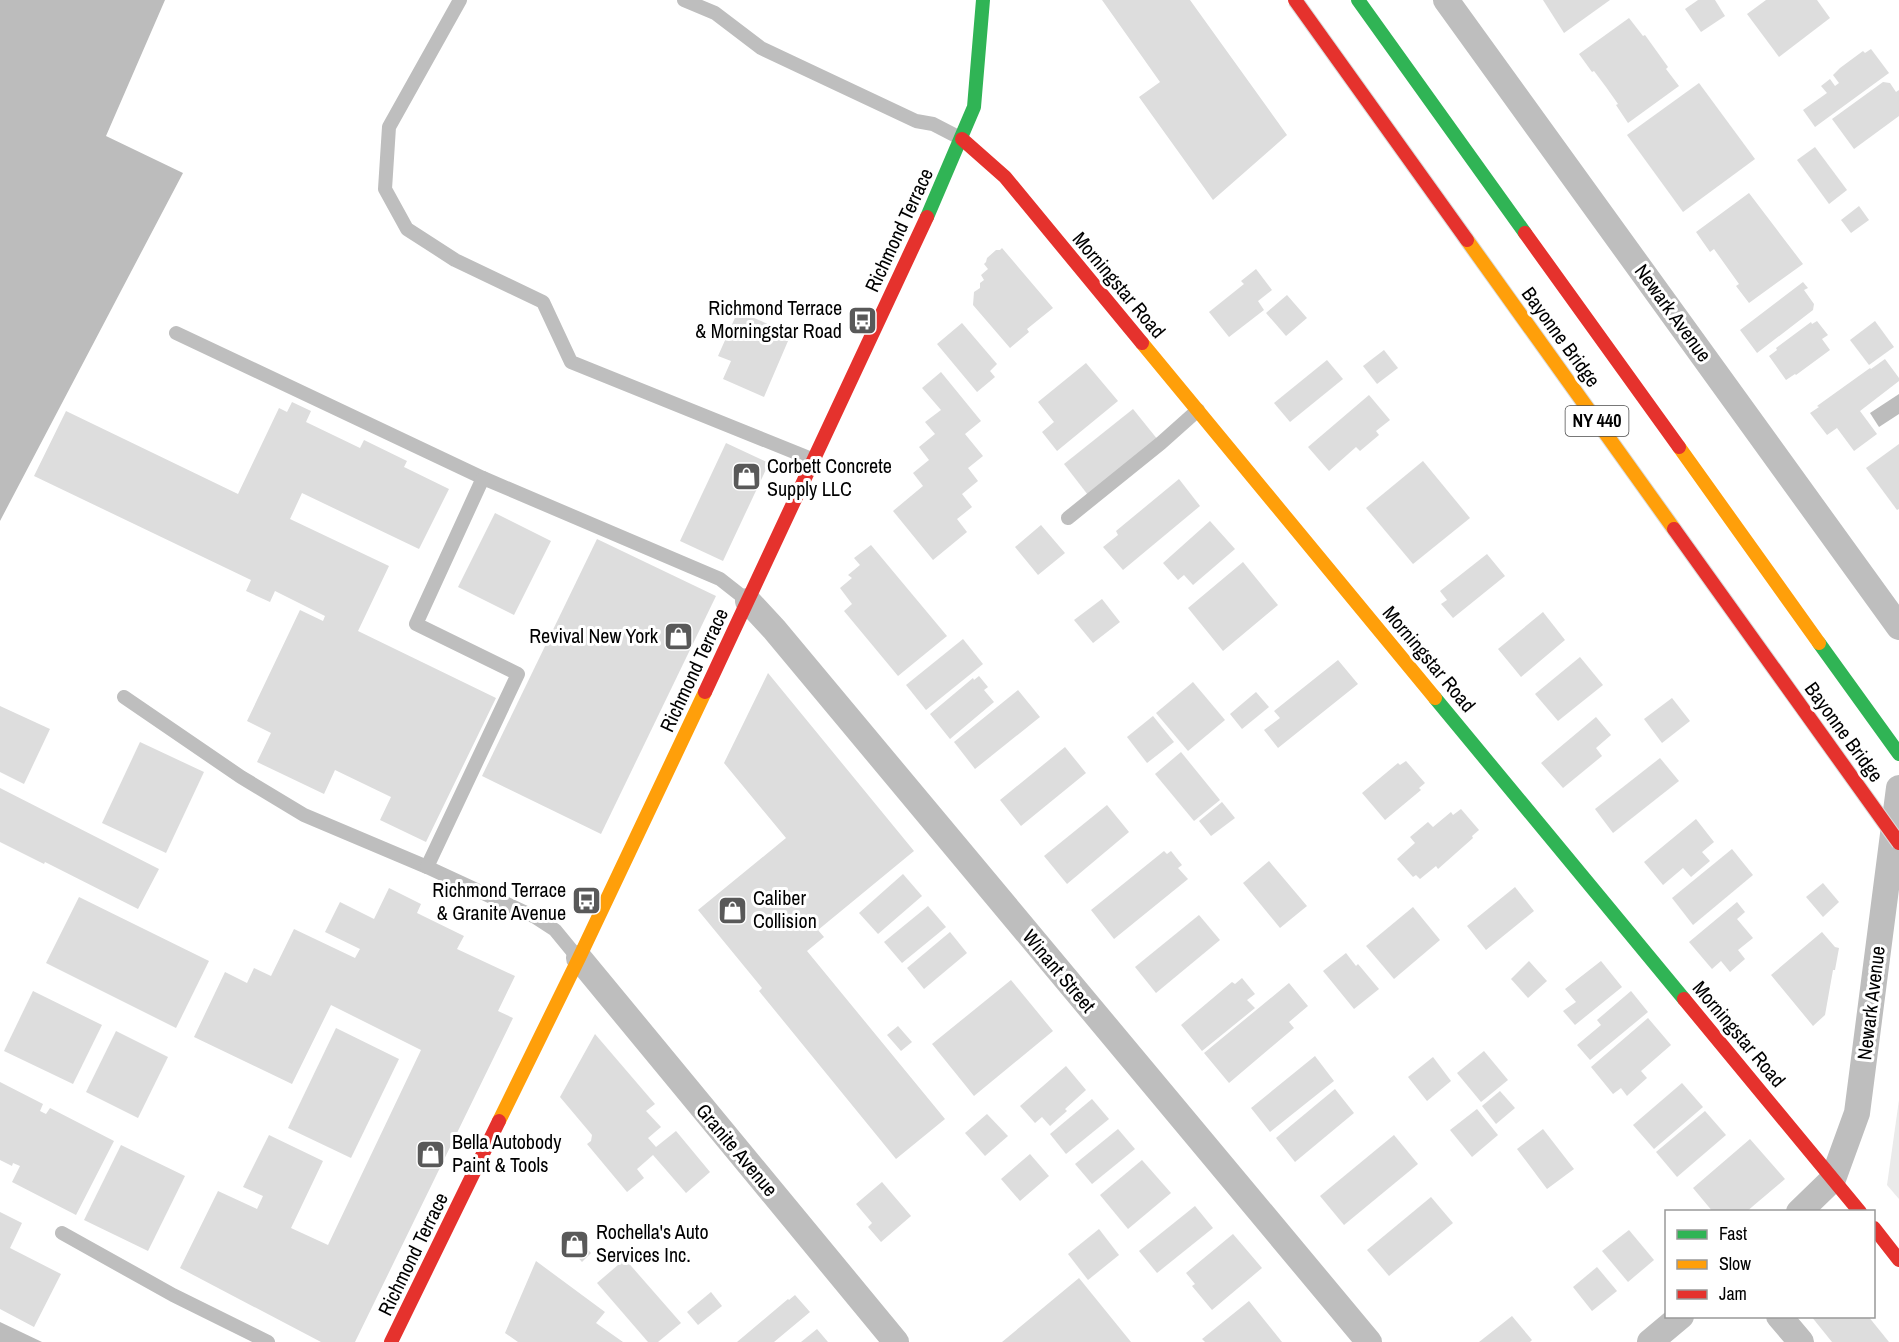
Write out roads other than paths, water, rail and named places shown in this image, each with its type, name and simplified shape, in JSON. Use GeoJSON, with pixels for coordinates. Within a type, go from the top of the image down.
{"type":"FeatureCollection","features":[{"type":"Feature","properties":{"kind":"main road","name":"Richmond Terrace"},"geometry":{"type":"LineString","coordinates":[[391,1342],[579,958],[814,460],[962,139],[974,107],[983,0]]}},
{"type":"Feature","properties":{"kind":"main road","name":"Bayonne Bridge"},"geometry":{"type":"LineString","coordinates":[[1295,0],[1899,843]]}},
{"type":"Feature","properties":{"kind":"main road","name":"Bayonne Bridge"},"geometry":{"type":"LineString","coordinates":[[1358,0],[1899,754]]}},
{"type":"Feature","properties":{"kind":"main road","name":"Morningstar Road"},"geometry":{"type":"LineString","coordinates":[[962,139],[1005,177],[1858,1210]]}},
{"type":"Feature","properties":{"kind":"main road"},"geometry":{"type":"LineString","coordinates":[[1875,1229],[1898,1258]]}},
{"type":"Feature","properties":{"kind":"street","name":"Newark Avenue"},"geometry":{"type":"LineString","coordinates":[[1446,0],[1899,627]]}},
{"type":"Feature","properties":{"kind":"street","name":"Winant Street"},"geometry":{"type":"LineString","coordinates":[[748,601],[786,643],[1369,1342]]}},
{"type":"Feature","properties":{"kind":"street","name":"Newark Avenue"},"geometry":{"type":"LineString","coordinates":[[1833,1179],[1857,1113],[1899,788]]}},
{"type":"Feature","properties":{"kind":"street","name":"Granite Avenue"},"geometry":{"type":"LineString","coordinates":[[579,958],[896,1342]]}},
{"type":"Feature","properties":{"kind":"street"},"geometry":{"type":"LineString","coordinates":[[1801,1210],[1833,1179]]}},
{"type":"Feature","properties":{"kind":"street"},"geometry":{"type":"LineString","coordinates":[[1650,1342],[1680,1318]]}},
{"type":"Feature","properties":{"kind":"street"},"geometry":{"type":"LineString","coordinates":[[1780,1318],[1801,1342]]}},
{"type":"Feature","properties":{"kind":"lane"},"geometry":{"type":"LineString","coordinates":[[460,0],[388,127],[385,189],[407,229],[455,260],[543,302],[571,362],[814,460]]}},
{"type":"Feature","properties":{"kind":"lane"},"geometry":{"type":"LineString","coordinates":[[684,0],[715,14],[761,48],[916,121],[933,124],[962,139]]}},
{"type":"Feature","properties":{"kind":"lane"},"geometry":{"type":"LineString","coordinates":[[176,333],[483,478],[720,579],[748,601]]}},
{"type":"Feature","properties":{"kind":"lane"},"geometry":{"type":"LineString","coordinates":[[1068,518],[1198,410]]}},
{"type":"Feature","properties":{"kind":"lane"},"geometry":{"type":"LineString","coordinates":[[428,867],[518,674],[416,624],[483,478]]}},
{"type":"Feature","properties":{"kind":"lane"},"geometry":{"type":"LineString","coordinates":[[124,697],[241,777],[304,814],[428,867],[535,917],[555,930],[579,958]]}},
{"type":"Feature","properties":{"kind":"lane"},"geometry":{"type":"LineString","coordinates":[[62,1233],[173,1295],[268,1342]]}},
{"type":"Feature","properties":{"kind":"place","name":"Richmond Terrace & Morningstar Road"},"geometry":{"type":"Point","coordinates":[863,320]}},
{"type":"Feature","properties":{"kind":"place","name":"Corbett Concrete Supply LLC"},"geometry":{"type":"Point","coordinates":[746,477]}},
{"type":"Feature","properties":{"kind":"place","name":"Revival New York"},"geometry":{"type":"Point","coordinates":[679,636]}},
{"type":"Feature","properties":{"kind":"place","name":"Richmond Terrace & Granite Avenue"},"geometry":{"type":"Point","coordinates":[587,901]}},
{"type":"Feature","properties":{"kind":"place","name":"Caliber Collision"},"geometry":{"type":"Point","coordinates":[732,910]}},
{"type":"Feature","properties":{"kind":"place","name":"Bella Autobody Paint & Tools"},"geometry":{"type":"Point","coordinates":[431,1154]}},
{"type":"Feature","properties":{"kind":"place","name":"Rochella's Auto Services Inc."},"geometry":{"type":"Point","coordinates":[575,1244]}}]}
